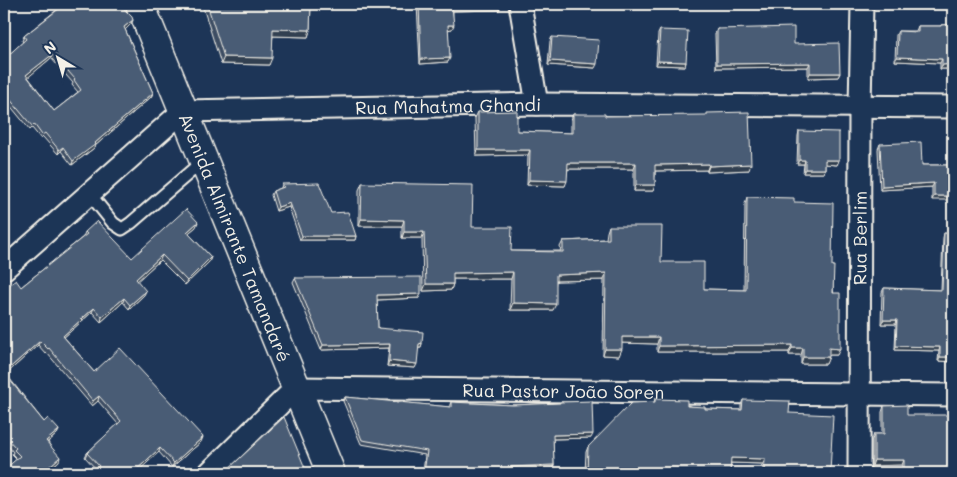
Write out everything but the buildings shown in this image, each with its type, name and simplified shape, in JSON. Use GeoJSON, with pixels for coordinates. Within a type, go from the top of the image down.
{"type":"FeatureCollection","features":[{"type":"Feature","properties":{"kind":"highway","name":"Avenida Almirante Tamandaré"},"geometry":{"type":"LineString","coordinates":[[140,4],[202,161],[331,473]]}},
{"type":"Feature","properties":{"kind":"street"},"geometry":{"type":"LineString","coordinates":[[520,4],[537,104]]}},
{"type":"Feature","properties":{"kind":"street","name":"Rua Berlim"},"geometry":{"type":"LineString","coordinates":[[859,473],[862,4]]}},
{"type":"Feature","properties":{"kind":"street","name":"Rua Mahatma Ghandi"},"geometry":{"type":"LineString","coordinates":[[183,111],[537,104],[953,107]]}},
{"type":"Feature","properties":{"kind":"street"},"geometry":{"type":"LineString","coordinates":[[4,269],[183,111]]}},
{"type":"Feature","properties":{"kind":"street"},"geometry":{"type":"LineString","coordinates":[[209,473],[296,388]]}},
{"type":"Feature","properties":{"kind":"street","name":"Rua Pastor João Soren"},"geometry":{"type":"LineString","coordinates":[[296,388],[953,395]]}},
{"type":"Feature","properties":{"kind":"lane"},"geometry":{"type":"LineString","coordinates":[[89,193],[113,223],[122,229],[202,161]]}}]}
